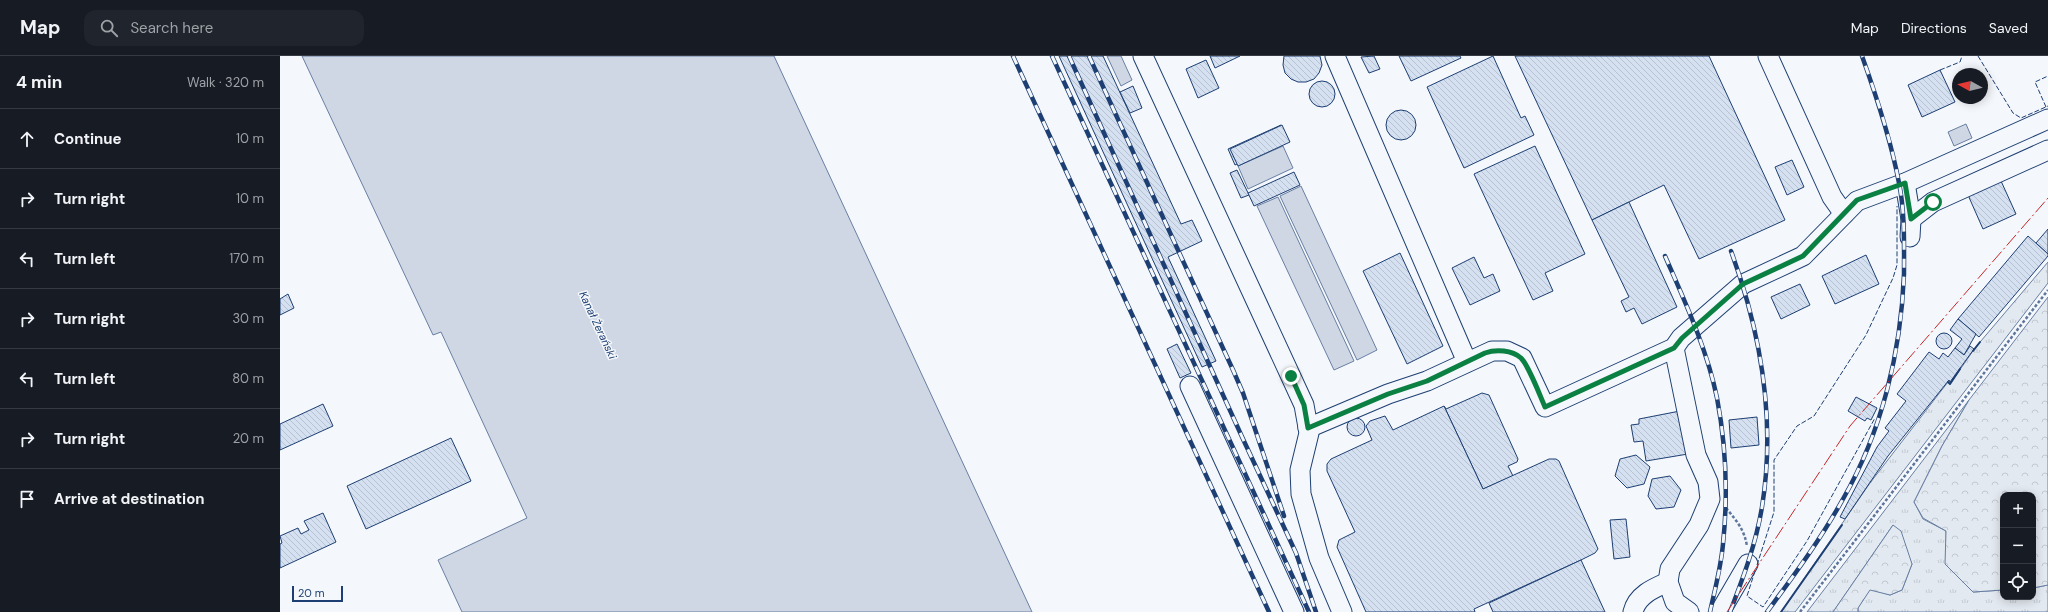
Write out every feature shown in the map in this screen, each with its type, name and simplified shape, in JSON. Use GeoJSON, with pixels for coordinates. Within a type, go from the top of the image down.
{"type":"FeatureCollection","features":[{"type":"Feature","properties":{"kind":"lane"},"geometry":{"type":"LineString","coordinates":[[1143,56],[1304,405],[1309,433],[1300,470],[1301,494],[1319,558],[1342,612]]}},
{"type":"Feature","properties":{"kind":"lane"},"geometry":{"type":"LineString","coordinates":[[1335,56],[1467,362]]}},
{"type":"Feature","properties":{"kind":"lane"},"geometry":{"type":"LineString","coordinates":[[1768,56],[1832,197],[1844,214]]}},
{"type":"Feature","properties":{"kind":"lane"},"geometry":{"type":"LineString","coordinates":[[1308,428],[1388,394],[1427,381],[1492,351],[1507,351],[1522,358],[1545,407],[1674,348],[1682,338],[1734,290],[1743,284],[1803,256],[1857,200],[1905,183],[2048,119]]}},
{"type":"Feature","properties":{"kind":"lane"},"geometry":{"type":"LineString","coordinates":[[1905,183],[1911,228],[1933,202],[2048,150]]}},
{"type":"Feature","properties":{"kind":"lane"},"geometry":{"type":"LineString","coordinates":[[1674,348],[1696,455],[1708,482],[1710,499],[1699,525],[1670,569],[1668,582],[1674,602],[1689,612]]}},
{"type":"Feature","properties":{"kind":"lane"},"geometry":{"type":"LineString","coordinates":[[1190,386],[1294,612]]}},
{"type":"Feature","properties":{"kind":"lane"},"geometry":{"type":"LineString","coordinates":[[1720,612],[1748,564]]}},
{"type":"Feature","properties":{"kind":"lane"},"geometry":{"type":"LineString","coordinates":[[1633,612],[1641,598],[1649,590],[1668,582]]}},
{"type":"Feature","properties":{"kind":"path"},"geometry":{"type":"LineString","coordinates":[[1800,612],[2048,290]]}},
{"type":"Feature","properties":{"kind":"path"},"geometry":{"type":"LineString","coordinates":[[1710,499],[1726,508],[1740,526],[1746,538],[1748,564]]}},
{"type":"Feature","properties":{"kind":"green space"},"geometry":{"type":"Polygon","coordinates":[[[2048,262],[2048,283],[1795,612],[1781,612],[1870,483],[1948,382],[1950,384],[1975,348],[2048,262]]]}},
{"type":"Feature","properties":{"kind":"green space"},"geometry":{"type":"Polygon","coordinates":[[[2048,297],[2048,585],[2036,587],[2036,492],[2000,492],[2000,590],[1973,592],[1945,564],[1946,531],[1923,518],[1914,502],[1942,446],[1969,400],[2048,297]]]}},
{"type":"Feature","properties":{"kind":"green space"},"geometry":{"type":"Polygon","coordinates":[[[1969,400],[1942,446],[1914,502],[1923,519],[1946,531],[1946,564],[1973,592],[2000,590],[2000,600],[2036,600],[2036,587],[2048,585],[2048,612],[1858,612],[1858,608],[1870,589],[1890,595],[1902,590],[1912,564],[1893,525],[1833,612],[1807,612],[1969,400]]]}},
{"type":"Feature","properties":{"kind":"green space"},"geometry":{"type":"Polygon","coordinates":[[[1893,525],[1901,531],[1912,564],[1902,590],[1890,595],[1870,590],[1858,608],[1858,612],[1833,612],[1893,525]]]}},
{"type":"Feature","properties":{"kind":"water","name":"Kanał Żerański"},"geometry":{"type":"Polygon","coordinates":[[[302,56],[774,56],[1032,612],[462,612],[438,560],[527,518],[441,332],[433,335],[302,56]]]}},
{"type":"Feature","properties":{"kind":"water"},"geometry":{"type":"Polygon","coordinates":[[[1107,56],[1121,56],[1132,80],[1121,86],[1107,56]]]}},
{"type":"Feature","properties":{"kind":"water"},"geometry":{"type":"Polygon","coordinates":[[[1966,124],[1972,138],[1954,146],[1948,132],[1966,124]]]}},
{"type":"Feature","properties":{"kind":"water"},"geometry":{"type":"Polygon","coordinates":[[[1283,146],[1293,168],[1248,189],[1238,166],[1283,146]]]}},
{"type":"Feature","properties":{"kind":"water"},"geometry":{"type":"Polygon","coordinates":[[[1301,186],[1377,350],[1357,360],[1280,196],[1301,186]]]}},
{"type":"Feature","properties":{"kind":"water"},"geometry":{"type":"Polygon","coordinates":[[[1278,197],[1354,361],[1334,370],[1257,206],[1278,197]]]}},
{"type":"Feature","properties":{"kind":"building"},"geometry":{"type":"Polygon","coordinates":[[[1059,56],[1103,56],[1181,224],[1192,220],[1202,241],[1168,257],[1216,361],[1202,367],[1059,56]]]}},
{"type":"Feature","properties":{"kind":"building"},"geometry":{"type":"Polygon","coordinates":[[[1210,56],[1240,56],[1215,68],[1210,56]]]}},
{"type":"Feature","properties":{"kind":"building"},"geometry":{"type":"Polygon","coordinates":[[[1284,56],[1320,56],[1322,65],[1319,73],[1314,79],[1306,82],[1298,82],[1291,79],[1285,73],[1283,65],[1284,56]]]}},
{"type":"Feature","properties":{"kind":"building"},"geometry":{"type":"Polygon","coordinates":[[[1374,56],[1380,69],[1369,73],[1361,57],[1374,56]]]}},
{"type":"Feature","properties":{"kind":"building"},"geometry":{"type":"Polygon","coordinates":[[[1399,56],[1460,56],[1461,58],[1411,81],[1399,56]]]}},
{"type":"Feature","properties":{"kind":"building"},"geometry":{"type":"Polygon","coordinates":[[[1493,56],[1521,118],[1525,116],[1534,135],[1464,168],[1427,87],[1493,56]]]}},
{"type":"Feature","properties":{"kind":"building"},"geometry":{"type":"Polygon","coordinates":[[[1515,56],[1709,56],[1785,220],[1699,259],[1664,185],[1592,220],[1515,56]]]}},
{"type":"Feature","properties":{"kind":"building"},"geometry":{"type":"Polygon","coordinates":[[[1206,60],[1219,88],[1198,98],[1186,69],[1206,60]]]}},
{"type":"Feature","properties":{"kind":"building"},"geometry":{"type":"Polygon","coordinates":[[[1940,70],[1952,96],[1952,103],[1922,117],[1908,85],[1940,70]]]}},
{"type":"Feature","properties":{"kind":"building"},"geometry":{"type":"Polygon","coordinates":[[[1322,81],[1331,85],[1335,94],[1331,103],[1322,107],[1313,103],[1309,94],[1313,85],[1322,81]]]}},
{"type":"Feature","properties":{"kind":"building"},"geometry":{"type":"Polygon","coordinates":[[[1133,86],[1142,108],[1130,113],[1120,92],[1133,86]]]}},
{"type":"Feature","properties":{"kind":"building"},"geometry":{"type":"Polygon","coordinates":[[[1401,110],[1411,115],[1416,125],[1411,135],[1401,140],[1391,135],[1386,125],[1391,115],[1401,110]]]}},
{"type":"Feature","properties":{"kind":"building"},"geometry":{"type":"Polygon","coordinates":[[[1281,125],[1288,140],[1235,165],[1228,149],[1281,125]]]}},
{"type":"Feature","properties":{"kind":"building"},"geometry":{"type":"Polygon","coordinates":[[[1282,125],[1290,142],[1238,166],[1230,149],[1282,125]]]}},
{"type":"Feature","properties":{"kind":"building"},"geometry":{"type":"Polygon","coordinates":[[[1535,146],[1585,254],[1545,273],[1553,291],[1533,300],[1474,174],[1535,146]]]}},
{"type":"Feature","properties":{"kind":"building"},"geometry":{"type":"Polygon","coordinates":[[[1792,160],[1804,187],[1787,195],[1775,167],[1792,160]]]}},
{"type":"Feature","properties":{"kind":"building"},"geometry":{"type":"Polygon","coordinates":[[[1237,170],[1249,195],[1241,198],[1230,173],[1237,170]]]}},
{"type":"Feature","properties":{"kind":"building"},"geometry":{"type":"Polygon","coordinates":[[[1294,172],[1300,185],[1254,206],[1248,193],[1294,172]]]}},
{"type":"Feature","properties":{"kind":"building"},"geometry":{"type":"Polygon","coordinates":[[[2001,181],[2016,214],[1983,229],[1968,195],[2001,181]]]}},
{"type":"Feature","properties":{"kind":"building"},"geometry":{"type":"Polygon","coordinates":[[[1629,202],[1677,307],[1642,324],[1634,308],[1626,312],[1621,301],[1629,297],[1592,220],[1629,202]]]}},
{"type":"Feature","properties":{"kind":"building"},"geometry":{"type":"Polygon","coordinates":[[[2048,229],[2048,254],[2036,243],[2048,229]]]}},
{"type":"Feature","properties":{"kind":"building"},"geometry":{"type":"Polygon","coordinates":[[[2028,236],[2048,254],[2048,256],[1979,337],[1958,319],[2028,236]]]}},
{"type":"Feature","properties":{"kind":"building"},"geometry":{"type":"Polygon","coordinates":[[[1400,253],[1443,346],[1407,364],[1363,271],[1400,253]]]}},
{"type":"Feature","properties":{"kind":"building"},"geometry":{"type":"Polygon","coordinates":[[[1866,255],[1879,284],[1835,304],[1822,276],[1866,255]]]}},
{"type":"Feature","properties":{"kind":"building"},"geometry":{"type":"Polygon","coordinates":[[[1474,257],[1484,278],[1493,274],[1500,291],[1470,305],[1452,268],[1474,257]]]}},
{"type":"Feature","properties":{"kind":"building"},"geometry":{"type":"Polygon","coordinates":[[[1800,284],[1810,305],[1781,319],[1771,297],[1800,284]]]}},
{"type":"Feature","properties":{"kind":"building"},"geometry":{"type":"Polygon","coordinates":[[[288,294],[294,308],[280,315],[280,299],[288,294]]]}},
{"type":"Feature","properties":{"kind":"building"},"geometry":{"type":"Polygon","coordinates":[[[1958,319],[1976,334],[1964,355],[1955,348],[1962,339],[1950,330],[1958,319]]]}},
{"type":"Feature","properties":{"kind":"building"},"geometry":{"type":"Polygon","coordinates":[[[1944,333],[1950,335],[1952,341],[1950,347],[1944,349],[1938,347],[1936,341],[1938,335],[1944,333]]]}},
{"type":"Feature","properties":{"kind":"building"},"geometry":{"type":"Polygon","coordinates":[[[1177,344],[1191,373],[1180,378],[1167,349],[1177,344]]]}},
{"type":"Feature","properties":{"kind":"building"},"geometry":{"type":"Polygon","coordinates":[[[1970,346],[1974,349],[1950,382],[1949,380],[1888,456],[1845,519],[1840,517],[1877,447],[1889,431],[1885,428],[1906,401],[1897,394],[1929,352],[1939,359],[1943,353],[1948,357],[1955,348],[1964,355],[1970,346]]]}},
{"type":"Feature","properties":{"kind":"building"},"geometry":{"type":"Polygon","coordinates":[[[1482,393],[1489,395],[1518,459],[1517,462],[1508,466],[1513,476],[1483,489],[1444,406],[1446,409],[1482,393]]]}},
{"type":"Feature","properties":{"kind":"building"},"geometry":{"type":"Polygon","coordinates":[[[1856,397],[1877,408],[1871,420],[1867,418],[1865,421],[1848,411],[1856,397]]]}},
{"type":"Feature","properties":{"kind":"building"},"geometry":{"type":"Polygon","coordinates":[[[323,404],[333,426],[280,450],[280,424],[323,404]]]}},
{"type":"Feature","properties":{"kind":"building"},"geometry":{"type":"Polygon","coordinates":[[[1444,406],[1483,489],[1549,459],[1556,459],[1559,461],[1598,549],[1595,553],[1581,560],[1474,609],[1475,612],[1366,612],[1337,547],[1339,540],[1355,532],[1327,471],[1327,464],[1331,459],[1372,440],[1366,426],[1370,421],[1385,416],[1393,430],[1444,406]]]}},
{"type":"Feature","properties":{"kind":"building"},"geometry":{"type":"Polygon","coordinates":[[[1680,411],[1688,454],[1646,461],[1643,441],[1634,442],[1631,425],[1639,424],[1639,419],[1680,411]]]}},
{"type":"Feature","properties":{"kind":"building"},"geometry":{"type":"Polygon","coordinates":[[[1757,417],[1759,445],[1731,448],[1729,420],[1757,417]]]}},
{"type":"Feature","properties":{"kind":"building"},"geometry":{"type":"Polygon","coordinates":[[[1356,418],[1360,419],[1364,423],[1364,431],[1360,435],[1356,436],[1352,435],[1348,431],[1347,427],[1348,423],[1352,419],[1356,418]]]}},
{"type":"Feature","properties":{"kind":"building"},"geometry":{"type":"Polygon","coordinates":[[[451,438],[471,481],[366,529],[347,486],[451,438]]]}},
{"type":"Feature","properties":{"kind":"building"},"geometry":{"type":"Polygon","coordinates":[[[1636,455],[1650,467],[1644,484],[1627,488],[1615,476],[1620,459],[1636,455]]]}},
{"type":"Feature","properties":{"kind":"building"},"geometry":{"type":"Polygon","coordinates":[[[1670,476],[1681,490],[1674,507],[1656,509],[1648,496],[1652,479],[1670,476]]]}},
{"type":"Feature","properties":{"kind":"building"},"geometry":{"type":"Polygon","coordinates":[[[323,513],[336,542],[280,568],[280,544],[282,543],[280,536],[298,528],[301,534],[309,530],[304,521],[323,513]]]}},
{"type":"Feature","properties":{"kind":"building"},"geometry":{"type":"Polygon","coordinates":[[[1626,519],[1630,557],[1614,559],[1610,520],[1626,519]]]}},
{"type":"Feature","properties":{"kind":"building"},"geometry":{"type":"Polygon","coordinates":[[[1581,560],[1605,612],[1493,612],[1489,603],[1581,560]]]}},
{"type":"Feature","properties":{"kind":"railway"},"geometry":{"type":"LineString","coordinates":[[1013,56],[1269,612]]}},
{"type":"Feature","properties":{"kind":"railway"},"geometry":{"type":"LineString","coordinates":[[1052,56],[1309,612]]}},
{"type":"Feature","properties":{"kind":"railway"},"geometry":{"type":"LineString","coordinates":[[1069,56],[1296,553],[1316,612]]}},
{"type":"Feature","properties":{"kind":"railway"},"geometry":{"type":"LineString","coordinates":[[1089,56],[1243,393],[1284,516]]}},
{"type":"Feature","properties":{"kind":"railway"},"geometry":{"type":"LineString","coordinates":[[1767,612],[1826,528],[1857,473],[1879,418],[1894,362],[1899,332],[1904,274],[1904,228],[1901,194],[1888,135],[1862,56]]}},
{"type":"Feature","properties":{"kind":"railway"},"geometry":{"type":"LineString","coordinates":[[1730,612],[1749,561],[1759,521],[1766,474],[1767,442],[1766,409],[1758,345],[1742,282],[1731,251]]}},
{"type":"Feature","properties":{"kind":"railway"},"geometry":{"type":"LineString","coordinates":[[1665,256],[1695,326],[1713,380],[1720,416],[1726,489],[1725,526],[1721,561],[1710,612]]}},
{"type":"Feature","properties":{"kind":"fence"},"geometry":{"type":"LineString","coordinates":[[1940,70],[1960,62],[1962,56]]}},
{"type":"Feature","properties":{"kind":"fence"},"geometry":{"type":"LineString","coordinates":[[1978,56],[2013,113],[2021,118],[2048,106]]}},
{"type":"Feature","properties":{"kind":"fence"},"geometry":{"type":"LineString","coordinates":[[2046,107],[2035,82],[2048,76]]}},
{"type":"Feature","properties":{"kind":"fence"},"geometry":{"type":"LineString","coordinates":[[1757,565],[1774,512],[1774,460],[1797,426],[1814,416],[1866,335],[1893,278],[1897,265],[1897,206]]}},
{"type":"Feature","properties":{"kind":"fence"},"geometry":{"type":"LineString","coordinates":[[1755,571],[1747,596],[1763,607],[1807,541],[1875,418]]}},
{"type":"Feature","properties":{"kind":"wall"},"geometry":{"type":"LineString","coordinates":[[1973,351],[1980,342]]}},
{"type":"Feature","properties":{"kind":"wall"},"geometry":{"type":"LineString","coordinates":[[1948,382],[1950,384],[1960,369]]}},
{"type":"Feature","properties":{"kind":"wall"},"geometry":{"type":"LineString","coordinates":[[1781,612],[1842,525]]}},
{"type":"Feature","properties":{"kind":"power"},"geometry":{"type":"LineString","coordinates":[[1727,612],[1850,426],[2048,198]]}},
{"type":"Feature","properties":{"kind":"route"},"geometry":{"type":"LineString","coordinates":[[1291,376],[1304,405],[1308,428],[1350,409],[1427,381],[1485,353],[1500,350],[1507,351],[1522,358],[1545,407],[1674,348],[1682,338],[1734,290],[1743,284],[1803,256],[1819,242],[1857,200],[1905,183],[1911,219],[1933,202]]}}]}
